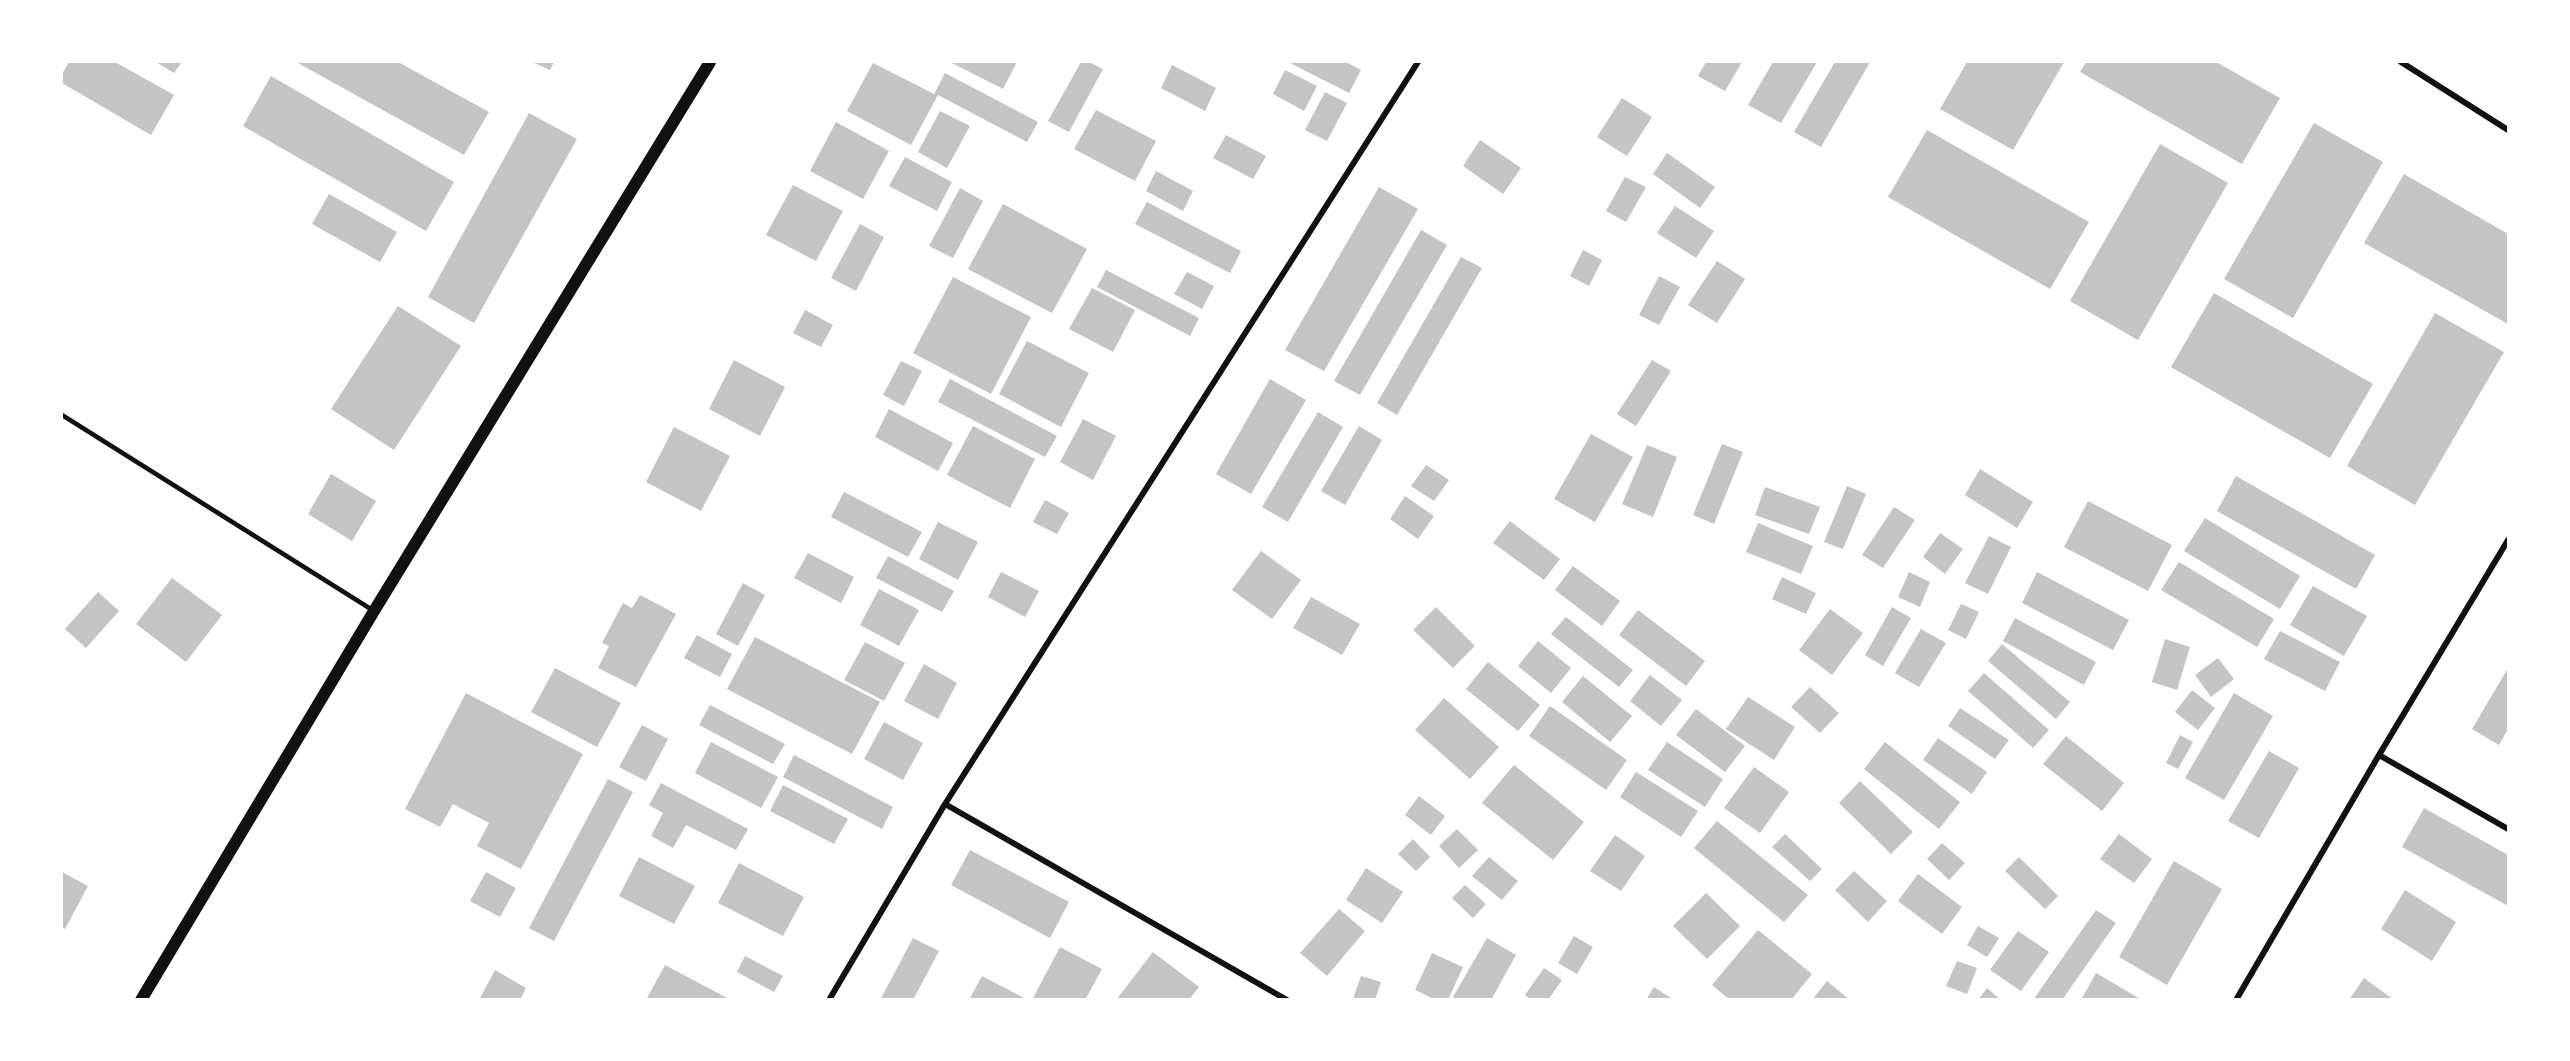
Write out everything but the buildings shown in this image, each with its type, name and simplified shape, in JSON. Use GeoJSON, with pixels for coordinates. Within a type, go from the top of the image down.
{"type":"FeatureCollection","features":[{"type":"Feature","properties":{"kind":"main road"},"geometry":{"type":"LineString","coordinates":[[141,999],[374,611],[710,62]]}},
{"type":"Feature","properties":{"kind":"street"},"geometry":{"type":"LineString","coordinates":[[829,999],[945,804],[1418,62]]}},
{"type":"Feature","properties":{"kind":"street"},"geometry":{"type":"LineString","coordinates":[[2401,62],[2508,130]]}},
{"type":"Feature","properties":{"kind":"street"},"geometry":{"type":"LineString","coordinates":[[2236,999],[2508,540]]}},
{"type":"Feature","properties":{"kind":"street"},"geometry":{"type":"LineString","coordinates":[[2379,755],[2508,829]]}},
{"type":"Feature","properties":{"kind":"street"},"geometry":{"type":"LineString","coordinates":[[945,804],[1287,999]]}},
{"type":"Feature","properties":{"kind":"lane"},"geometry":{"type":"LineString","coordinates":[[62,415],[374,611]]}}]}
